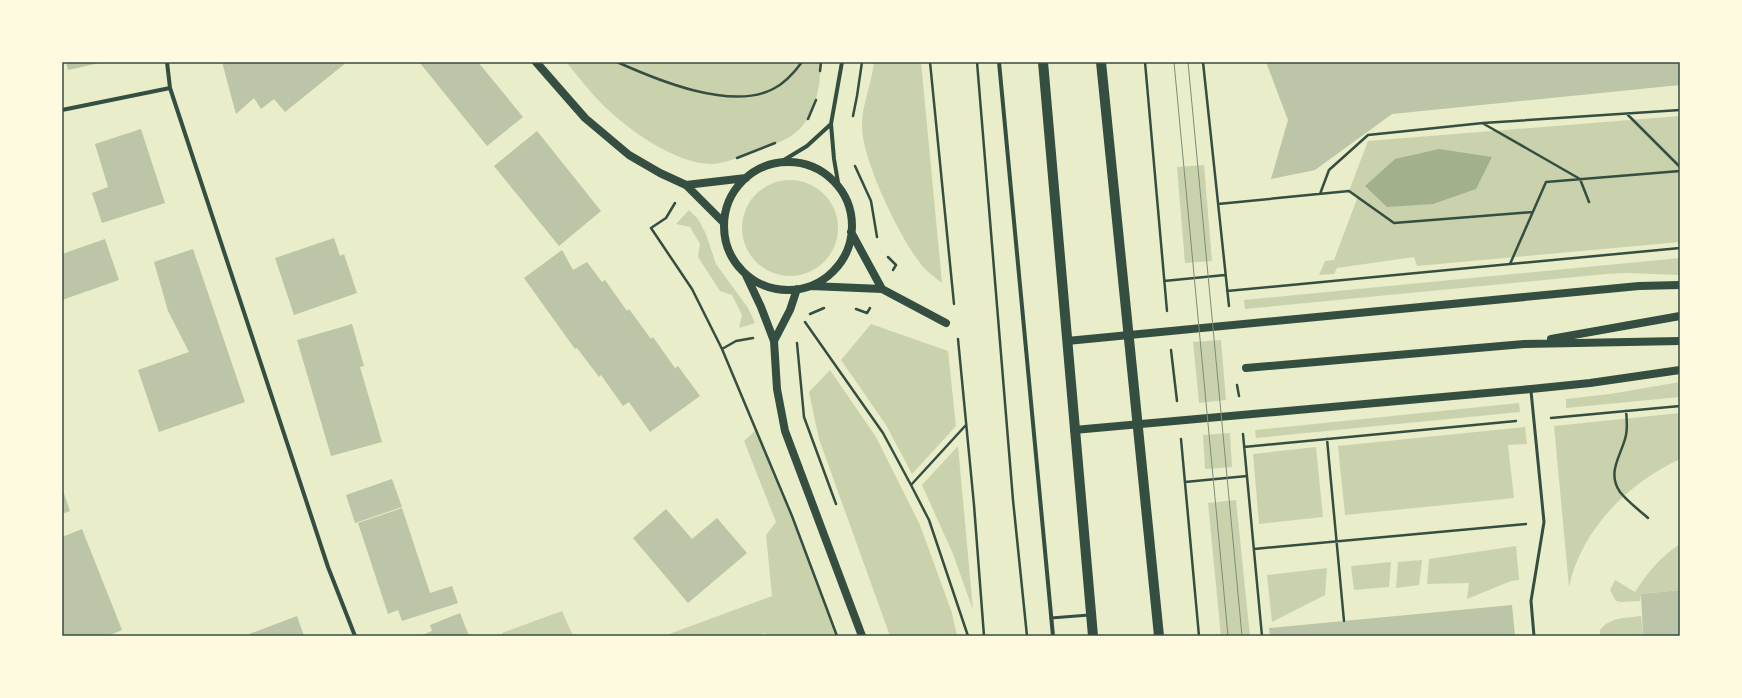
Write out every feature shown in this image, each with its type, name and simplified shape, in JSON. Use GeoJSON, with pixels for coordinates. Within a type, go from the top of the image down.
{"type":"FeatureCollection","features":[{"type":"Feature","properties":{"kind":"main road"},"geometry":{"type":"LineString","coordinates":[[536,62],[585,118],[629,155],[660,173],[686,185],[724,223]]}},
{"type":"Feature","properties":{"kind":"main road"},"geometry":{"type":"LineString","coordinates":[[1043,62],[1093,636]]}},
{"type":"Feature","properties":{"kind":"main road"},"geometry":{"type":"LineString","coordinates":[[1101,62],[1158,636]]}},
{"type":"Feature","properties":{"kind":"main road"},"geometry":{"type":"LineString","coordinates":[[793,162],[813,168],[830,178],[839,188],[847,201],[851,216],[851,232],[843,259],[834,270],[823,279],[810,286],[797,289],[784,290],[770,288],[758,283],[746,275],[736,264],[729,252],[724,238],[726,210],[730,198],[737,187],[756,170],[779,163],[793,162]]}},
{"type":"Feature","properties":{"kind":"main road"},"geometry":{"type":"LineString","coordinates":[[686,185],[746,178]]}},
{"type":"Feature","properties":{"kind":"main road"},"geometry":{"type":"LineString","coordinates":[[851,232],[882,289]]}},
{"type":"Feature","properties":{"kind":"main road"},"geometry":{"type":"LineString","coordinates":[[746,275],[761,307],[774,341],[777,389],[785,431],[862,636]]}},
{"type":"Feature","properties":{"kind":"main road"},"geometry":{"type":"LineString","coordinates":[[1067,341],[1631,286],[1680,285]]}},
{"type":"Feature","properties":{"kind":"main road"},"geometry":{"type":"LineString","coordinates":[[810,286],[882,289],[946,323]]}},
{"type":"Feature","properties":{"kind":"main road"},"geometry":{"type":"LineString","coordinates":[[774,341],[790,310],[797,289]]}},
{"type":"Feature","properties":{"kind":"main road"},"geometry":{"type":"LineString","coordinates":[[1524,344],[1680,316]]}},
{"type":"Feature","properties":{"kind":"main road"},"geometry":{"type":"LineString","coordinates":[[1246,368],[1524,344],[1680,341]]}},
{"type":"Feature","properties":{"kind":"main road"},"geometry":{"type":"LineString","coordinates":[[1074,430],[1531,389],[1590,383],[1680,370]]}},
{"type":"Feature","properties":{"kind":"street"},"geometry":{"type":"LineString","coordinates":[[167,62],[170,88],[328,567],[355,636]]}},
{"type":"Feature","properties":{"kind":"street"},"geometry":{"type":"LineString","coordinates":[[839,188],[834,159],[832,124],[842,62]]}},
{"type":"Feature","properties":{"kind":"street"},"geometry":{"type":"LineString","coordinates":[[999,62],[1053,636]]}},
{"type":"Feature","properties":{"kind":"street"},"geometry":{"type":"LineString","coordinates":[[62,110],[170,88]]}},
{"type":"Feature","properties":{"kind":"street"},"geometry":{"type":"LineString","coordinates":[[779,163],[808,146],[832,124]]}},
{"type":"Feature","properties":{"kind":"lane"},"geometry":{"type":"LineString","coordinates":[[1531,389],[1544,522],[1531,601],[1534,636]]}},
{"type":"Feature","properties":{"kind":"lane"},"geometry":{"type":"LineString","coordinates":[[1051,618],[1090,615]]}},
{"type":"Feature","properties":{"kind":"path"},"geometry":{"type":"LineString","coordinates":[[617,62],[682,87],[719,96],[748,96],[773,89],[792,75],[802,62]]}},
{"type":"Feature","properties":{"kind":"path"},"geometry":{"type":"LineString","coordinates":[[832,124],[849,132],[857,96],[862,62]]}},
{"type":"Feature","properties":{"kind":"path"},"geometry":{"type":"LineString","coordinates":[[930,62],[954,307]]}},
{"type":"Feature","properties":{"kind":"path"},"geometry":{"type":"LineString","coordinates":[[977,62],[1013,500],[1027,636]]}},
{"type":"Feature","properties":{"kind":"path"},"geometry":{"type":"LineString","coordinates":[[1145,62],[1164,281],[1199,636]]}},
{"type":"Feature","properties":{"kind":"path"},"geometry":{"type":"LineString","coordinates":[[1203,62],[1227,291],[1680,248]]}},
{"type":"Feature","properties":{"kind":"path"},"geometry":{"type":"LineString","coordinates":[[1320,194],[1329,170],[1368,135],[1483,123],[1628,115],[1680,110]]}},
{"type":"Feature","properties":{"kind":"path"},"geometry":{"type":"LineString","coordinates":[[1628,115],[1680,167]]}},
{"type":"Feature","properties":{"kind":"path"},"geometry":{"type":"LineString","coordinates":[[1483,123],[1580,179],[1589,202]]}},
{"type":"Feature","properties":{"kind":"path"},"geometry":{"type":"LineString","coordinates":[[854,165],[871,201],[880,242]]}},
{"type":"Feature","properties":{"kind":"path"},"geometry":{"type":"LineString","coordinates":[[1510,264],[1546,182],[1680,171]]}},
{"type":"Feature","properties":{"kind":"path"},"geometry":{"type":"LineString","coordinates":[[1218,204],[1349,191],[1394,223],[1534,212]]}},
{"type":"Feature","properties":{"kind":"path"},"geometry":{"type":"LineString","coordinates":[[854,309],[868,313],[896,265],[885,253]]}},
{"type":"Feature","properties":{"kind":"path"},"geometry":{"type":"LineString","coordinates":[[1164,281],[1225,275]]}},
{"type":"Feature","properties":{"kind":"path"},"geometry":{"type":"LineString","coordinates":[[808,316],[812,312],[826,306]]}},
{"type":"Feature","properties":{"kind":"path"},"geometry":{"type":"LineString","coordinates":[[801,326],[804,320],[883,433],[928,520],[968,636]]}},
{"type":"Feature","properties":{"kind":"path"},"geometry":{"type":"LineString","coordinates":[[958,338],[974,505],[984,636]]}},
{"type":"Feature","properties":{"kind":"path"},"geometry":{"type":"LineString","coordinates":[[797,339],[796,346],[804,417],[836,506]]}},
{"type":"Feature","properties":{"kind":"path"},"geometry":{"type":"LineString","coordinates":[[722,349],[792,516],[837,636]]}},
{"type":"Feature","properties":{"kind":"path"},"geometry":{"type":"LineString","coordinates":[[1262,636],[1244,447],[1680,406]]}},
{"type":"Feature","properties":{"kind":"path"},"geometry":{"type":"LineString","coordinates":[[1626,411],[1626,438],[1616,461],[1614,473],[1616,482],[1626,498],[1648,518]]}},
{"type":"Feature","properties":{"kind":"path"},"geometry":{"type":"LineString","coordinates":[[911,485],[966,425]]}},
{"type":"Feature","properties":{"kind":"path"},"geometry":{"type":"LineString","coordinates":[[1327,439],[1344,621]]}},
{"type":"Feature","properties":{"kind":"path"},"geometry":{"type":"LineString","coordinates":[[1185,482],[1247,476]]}},
{"type":"Feature","properties":{"kind":"path"},"geometry":{"type":"LineString","coordinates":[[1254,549],[1544,522]]}},
{"type":"Feature","properties":{"kind":"shaded area"},"geometry":{"type":"Polygon","coordinates":[[[566,62],[821,62],[819,85],[813,107],[809,117],[794,134],[782,141],[757,149],[732,160],[712,164],[683,158],[668,152],[638,134],[612,114],[602,104],[566,62]]]}},
{"type":"Feature","properties":{"kind":"shaded area"},"geometry":{"type":"Polygon","coordinates":[[[874,62],[921,62],[942,283],[925,269],[906,241],[885,202],[869,161],[864,143],[862,120],[874,62]]]}},
{"type":"Feature","properties":{"kind":"shaded area"},"geometry":{"type":"Polygon","coordinates":[[[1680,116],[1680,242],[1417,266],[1414,257],[1337,268],[1334,274],[1319,275],[1325,261],[1334,260],[1358,196],[1349,191],[1368,141],[1680,116]]]}},
{"type":"Feature","properties":{"kind":"shaded area"},"geometry":{"type":"Polygon","coordinates":[[[1439,149],[1492,157],[1476,189],[1433,204],[1387,207],[1365,186],[1395,159],[1439,149]]]}},
{"type":"Feature","properties":{"kind":"shaded area"},"geometry":{"type":"Polygon","coordinates":[[[1204,165],[1212,261],[1185,263],[1177,167],[1204,165]]]}},
{"type":"Feature","properties":{"kind":"shaded area"},"geometry":{"type":"Polygon","coordinates":[[[790,180],[808,183],[824,194],[835,210],[838,228],[835,246],[824,262],[808,273],[790,276],[772,273],[756,262],[745,246],[742,228],[745,210],[756,194],[772,183],[790,180]]]}},
{"type":"Feature","properties":{"kind":"shaded area"},"geometry":{"type":"Polygon","coordinates":[[[689,210],[698,219],[706,234],[716,264],[748,308],[755,323],[739,328],[742,315],[732,295],[720,291],[698,257],[700,244],[690,227],[676,224],[689,210]]]}},
{"type":"Feature","properties":{"kind":"shaded area"},"geometry":{"type":"Polygon","coordinates":[[[1680,258],[1680,275],[1627,273],[1606,274],[1245,309],[1244,300],[1680,258]]]}},
{"type":"Feature","properties":{"kind":"shaded area"},"geometry":{"type":"Polygon","coordinates":[[[871,324],[948,351],[956,426],[912,474],[886,425],[841,360],[871,324]]]}},
{"type":"Feature","properties":{"kind":"shaded area"},"geometry":{"type":"Polygon","coordinates":[[[1221,340],[1226,400],[1199,403],[1193,342],[1221,340]]]}},
{"type":"Feature","properties":{"kind":"shaded area"},"geometry":{"type":"Polygon","coordinates":[[[830,370],[876,437],[920,525],[952,613],[957,636],[890,636],[819,439],[809,392],[830,370]]]}},
{"type":"Feature","properties":{"kind":"shaded area"},"geometry":{"type":"Polygon","coordinates":[[[1680,382],[1680,397],[1566,408],[1566,399],[1610,394],[1680,382]]]}},
{"type":"Feature","properties":{"kind":"shaded area"},"geometry":{"type":"Polygon","coordinates":[[[1519,403],[1520,412],[1256,438],[1255,430],[1519,403]]]}},
{"type":"Feature","properties":{"kind":"shaded area"},"geometry":{"type":"Polygon","coordinates":[[[1680,413],[1680,459],[1642,481],[1625,495],[1610,511],[1584,546],[1575,566],[1569,587],[1554,426],[1680,413]]]}},
{"type":"Feature","properties":{"kind":"shaded area"},"geometry":{"type":"Polygon","coordinates":[[[1525,427],[1527,444],[1508,445],[1514,498],[1345,515],[1338,446],[1525,427]]]}},
{"type":"Feature","properties":{"kind":"shaded area"},"geometry":{"type":"Polygon","coordinates":[[[757,429],[792,516],[837,636],[767,636],[765,633],[755,636],[664,636],[772,596],[766,535],[776,522],[744,441],[757,429]]]}},
{"type":"Feature","properties":{"kind":"shaded area"},"geometry":{"type":"Polygon","coordinates":[[[1230,433],[1232,467],[1205,469],[1203,435],[1230,433]]]}},
{"type":"Feature","properties":{"kind":"shaded area"},"geometry":{"type":"Polygon","coordinates":[[[958,446],[973,610],[953,554],[922,485],[958,446]]]}},
{"type":"Feature","properties":{"kind":"shaded area"},"geometry":{"type":"Polygon","coordinates":[[[1316,447],[1323,517],[1259,524],[1253,454],[1316,447]]]}},
{"type":"Feature","properties":{"kind":"shaded area"},"geometry":{"type":"Polygon","coordinates":[[[1236,500],[1250,636],[1221,636],[1208,503],[1236,500]]]}},
{"type":"Feature","properties":{"kind":"shaded area"},"geometry":{"type":"Polygon","coordinates":[[[1680,544],[1680,590],[1641,594],[1640,601],[1616,601],[1610,590],[1615,580],[1635,592],[1655,565],[1666,554],[1680,544]]]}},
{"type":"Feature","properties":{"kind":"shaded area"},"geometry":{"type":"Polygon","coordinates":[[[1516,546],[1519,580],[1511,581],[1467,599],[1469,583],[1427,584],[1429,559],[1516,546]]]}},
{"type":"Feature","properties":{"kind":"shaded area"},"geometry":{"type":"Polygon","coordinates":[[[1422,560],[1419,585],[1396,588],[1398,562],[1422,560]]]}},
{"type":"Feature","properties":{"kind":"shaded area"},"geometry":{"type":"Polygon","coordinates":[[[1391,562],[1389,587],[1354,590],[1351,566],[1391,562]]]}},
{"type":"Feature","properties":{"kind":"shaded area"},"geometry":{"type":"Polygon","coordinates":[[[1327,568],[1325,595],[1272,622],[1267,575],[1327,568]]]}},
{"type":"Feature","properties":{"kind":"shaded area"},"geometry":{"type":"Polygon","coordinates":[[[562,611],[573,636],[503,636],[502,633],[562,611]]]}},
{"type":"Feature","properties":{"kind":"shaded area"},"geometry":{"type":"Polygon","coordinates":[[[1641,616],[1643,636],[1600,636],[1600,630],[1613,620],[1641,616]]]}},
{"type":"Feature","properties":{"kind":"building"},"geometry":{"type":"Polygon","coordinates":[[[66,62],[100,62],[100,63],[68,70],[66,62]]]}},
{"type":"Feature","properties":{"kind":"building"},"geometry":{"type":"Polygon","coordinates":[[[222,62],[347,62],[285,112],[274,99],[261,109],[254,98],[236,114],[222,62]]]}},
{"type":"Feature","properties":{"kind":"building"},"geometry":{"type":"Polygon","coordinates":[[[478,62],[523,117],[487,146],[420,63],[478,62]]]}},
{"type":"Feature","properties":{"kind":"building"},"geometry":{"type":"Polygon","coordinates":[[[1266,62],[1680,62],[1680,85],[1392,114],[1315,170],[1271,179],[1288,120],[1266,62]]]}},
{"type":"Feature","properties":{"kind":"building"},"geometry":{"type":"Polygon","coordinates":[[[141,129],[165,203],[102,223],[92,193],[108,187],[95,144],[141,129]]]}},
{"type":"Feature","properties":{"kind":"building"},"geometry":{"type":"Polygon","coordinates":[[[537,131],[601,211],[559,246],[494,166],[537,131]]]}},
{"type":"Feature","properties":{"kind":"building"},"geometry":{"type":"Polygon","coordinates":[[[334,238],[340,256],[344,254],[357,293],[294,315],[275,258],[334,238]]]}},
{"type":"Feature","properties":{"kind":"building"},"geometry":{"type":"Polygon","coordinates":[[[105,239],[119,280],[62,300],[62,254],[105,239]]]}},
{"type":"Feature","properties":{"kind":"building"},"geometry":{"type":"Polygon","coordinates":[[[193,249],[245,402],[159,432],[138,370],[189,352],[168,311],[154,262],[193,249]]]}},
{"type":"Feature","properties":{"kind":"building"},"geometry":{"type":"Polygon","coordinates":[[[562,250],[573,270],[587,262],[602,282],[605,280],[627,311],[629,309],[651,339],[653,337],[675,368],[678,366],[700,396],[650,432],[629,402],[623,406],[601,375],[599,377],[577,348],[575,349],[524,278],[562,250]]]}},
{"type":"Feature","properties":{"kind":"building"},"geometry":{"type":"Polygon","coordinates":[[[352,324],[364,366],[360,367],[382,442],[331,456],[297,340],[352,324]]]}},
{"type":"Feature","properties":{"kind":"building"},"geometry":{"type":"Polygon","coordinates":[[[392,479],[402,507],[355,523],[346,495],[392,479]]]}},
{"type":"Feature","properties":{"kind":"building"},"geometry":{"type":"Polygon","coordinates":[[[62,488],[70,511],[62,514],[62,488]]]}},
{"type":"Feature","properties":{"kind":"building"},"geometry":{"type":"Polygon","coordinates":[[[402,508],[430,593],[452,586],[458,603],[402,621],[398,610],[388,614],[358,523],[402,508]]]}},
{"type":"Feature","properties":{"kind":"building"},"geometry":{"type":"Polygon","coordinates":[[[666,509],[692,539],[717,518],[747,553],[688,603],[633,538],[666,509]]]}},
{"type":"Feature","properties":{"kind":"building"},"geometry":{"type":"Polygon","coordinates":[[[82,529],[122,630],[108,636],[62,636],[62,537],[82,529]]]}},
{"type":"Feature","properties":{"kind":"building"},"geometry":{"type":"Polygon","coordinates":[[[1680,590],[1680,636],[1643,636],[1641,594],[1680,590]]]}},
{"type":"Feature","properties":{"kind":"building"},"geometry":{"type":"Polygon","coordinates":[[[1512,605],[1515,636],[1270,636],[1269,628],[1512,605]]]}},
{"type":"Feature","properties":{"kind":"building"},"geometry":{"type":"Polygon","coordinates":[[[460,613],[469,636],[420,636],[432,631],[430,625],[460,613]]]}},
{"type":"Feature","properties":{"kind":"building"},"geometry":{"type":"Polygon","coordinates":[[[297,616],[304,636],[249,636],[249,634],[297,616]]]}},
{"type":"Feature","properties":{"kind":"tram line"},"geometry":{"type":"LineString","coordinates":[[1174,62],[1228,636]]}},
{"type":"Feature","properties":{"kind":"tram line"},"geometry":{"type":"LineString","coordinates":[[1188,62],[1242,636]]}}]}
